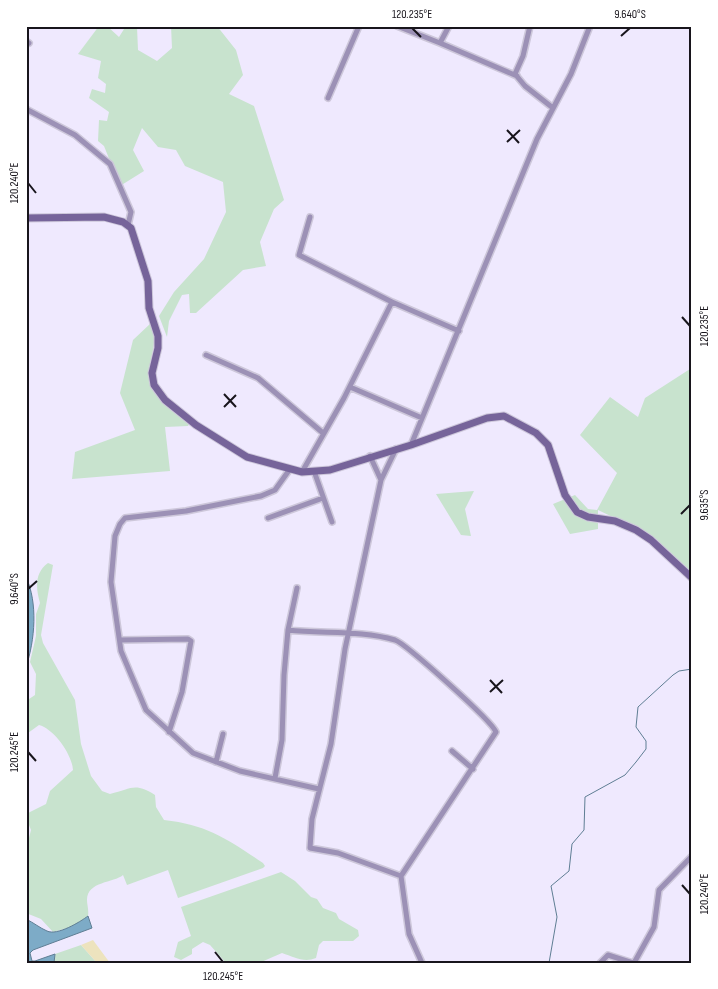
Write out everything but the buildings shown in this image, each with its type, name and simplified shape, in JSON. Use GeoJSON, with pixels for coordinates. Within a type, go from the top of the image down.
{"type":"FeatureCollection","features":[{"type":"Feature","properties":{"kind":"main road"},"geometry":{"type":"LineString","coordinates":[[26,218],[104,217],[128,225],[133,231],[148,281],[148,308],[158,336],[158,348],[152,380],[165,400],[196,425],[235,450],[265,463],[302,472],[330,470],[370,456],[411,445],[495,415],[512,419],[536,433],[548,445],[565,495],[577,512],[588,518],[615,521],[636,530],[651,540],[692,578]]}},
{"type":"Feature","properties":{"kind":"street"},"geometry":{"type":"LineString","coordinates":[[328,98],[359,26]]}},
{"type":"Feature","properties":{"kind":"street"},"geometry":{"type":"LineString","coordinates":[[396,26],[517,76],[525,86],[554,108]]}},
{"type":"Feature","properties":{"kind":"street"},"geometry":{"type":"LineString","coordinates":[[440,44],[449,26]]}},
{"type":"Feature","properties":{"kind":"street"},"geometry":{"type":"LineString","coordinates":[[517,76],[515,74],[523,56],[530,26]]}},
{"type":"Feature","properties":{"kind":"street"},"geometry":{"type":"LineString","coordinates":[[411,445],[537,139],[571,74],[590,26]]}},
{"type":"Feature","properties":{"kind":"street"},"geometry":{"type":"LineString","coordinates":[[26,109],[75,135],[110,164],[132,212],[128,225]]}},
{"type":"Feature","properties":{"kind":"street"},"geometry":{"type":"LineString","coordinates":[[310,217],[299,255],[392,302],[459,331]]}},
{"type":"Feature","properties":{"kind":"street"},"geometry":{"type":"LineString","coordinates":[[302,472],[350,387],[392,302]]}},
{"type":"Feature","properties":{"kind":"street"},"geometry":{"type":"LineString","coordinates":[[206,355],[258,378],[323,433]]}},
{"type":"Feature","properties":{"kind":"street"},"geometry":{"type":"LineString","coordinates":[[350,387],[422,418]]}},
{"type":"Feature","properties":{"kind":"street"},"geometry":{"type":"LineString","coordinates":[[397,448],[381,480],[348,634],[331,744],[312,818],[310,848],[338,853],[401,876]]}},
{"type":"Feature","properties":{"kind":"street"},"geometry":{"type":"LineString","coordinates":[[370,456],[381,480]]}},
{"type":"Feature","properties":{"kind":"street"},"geometry":{"type":"LineString","coordinates":[[290,469],[280,485],[261,496],[122,520],[112,550],[110,578],[124,658],[144,706],[169,732],[188,750],[216,762],[240,771],[319,789]]}},
{"type":"Feature","properties":{"kind":"street"},"geometry":{"type":"LineString","coordinates":[[314,471],[332,522]]}},
{"type":"Feature","properties":{"kind":"street"},"geometry":{"type":"LineString","coordinates":[[268,518],[323,498]]}},
{"type":"Feature","properties":{"kind":"street"},"geometry":{"type":"LineString","coordinates":[[275,778],[282,740],[284,675],[288,630],[297,588]]}},
{"type":"Feature","properties":{"kind":"street"},"geometry":{"type":"LineString","coordinates":[[288,630],[348,634],[400,642],[481,714],[496,732],[401,876],[409,934],[422,963]]}},
{"type":"Feature","properties":{"kind":"street"},"geometry":{"type":"LineString","coordinates":[[120,640],[188,639],[191,641],[182,692],[169,732]]}},
{"type":"Feature","properties":{"kind":"street"},"geometry":{"type":"LineString","coordinates":[[216,762],[223,734]]}},
{"type":"Feature","properties":{"kind":"street"},"geometry":{"type":"LineString","coordinates":[[452,752],[473,769]]}},
{"type":"Feature","properties":{"kind":"street"},"geometry":{"type":"LineString","coordinates":[[600,963],[608,955],[633,963],[654,927],[659,890],[692,856]]}},
{"type":"Feature","properties":{"kind":"green space"},"geometry":{"type":"Polygon","coordinates":[[[99,26],[107,26],[119,37],[126,26],[137,27],[138,50],[157,61],[172,48],[171,26],[217,26],[236,50],[243,75],[229,94],[254,106],[284,200],[274,209],[260,242],[266,266],[243,270],[196,313],[190,313],[189,294],[182,295],[169,321],[167,337],[159,316],[174,292],[204,259],[226,212],[223,182],[185,166],[176,150],[158,147],[142,128],[133,150],[144,171],[120,186],[104,146],[98,141],[99,120],[107,121],[109,112],[89,98],[92,89],[105,93],[106,84],[98,78],[101,61],[78,54],[99,26]]]}},
{"type":"Feature","properties":{"kind":"green space"},"geometry":{"type":"Polygon","coordinates":[[[151,323],[154,340],[150,374],[153,382],[157,390],[170,403],[192,419],[188,426],[165,427],[170,471],[72,479],[75,452],[135,430],[120,393],[133,340],[151,323]]]}},
{"type":"Feature","properties":{"kind":"green space"},"geometry":{"type":"Polygon","coordinates":[[[692,346],[692,576],[642,531],[598,510],[598,529],[570,534],[553,504],[575,495],[588,509],[597,510],[617,473],[580,435],[610,397],[638,417],[645,398],[690,369],[692,346]]]}},
{"type":"Feature","properties":{"kind":"green space"},"geometry":{"type":"Polygon","coordinates":[[[474,491],[465,509],[471,536],[461,535],[436,494],[474,491]]]}},
{"type":"Feature","properties":{"kind":"green space"},"geometry":{"type":"Polygon","coordinates":[[[48,563],[53,565],[41,635],[43,643],[75,700],[81,744],[91,776],[102,791],[110,794],[133,788],[148,791],[155,795],[156,807],[164,820],[193,825],[217,834],[263,863],[265,866],[263,868],[178,898],[168,870],[127,885],[123,875],[91,889],[87,900],[88,916],[75,926],[53,932],[41,919],[26,913],[26,850],[31,830],[29,825],[26,825],[26,814],[46,804],[50,791],[73,770],[66,750],[50,731],[39,725],[28,733],[26,732],[26,701],[35,695],[36,674],[30,662],[36,636],[36,614],[40,603],[37,582],[40,572],[48,563]]]}},
{"type":"Feature","properties":{"kind":"green space"},"geometry":{"type":"Polygon","coordinates":[[[281,872],[295,881],[311,897],[317,899],[323,908],[336,913],[339,919],[358,930],[359,936],[353,941],[323,941],[319,945],[316,958],[307,960],[282,953],[259,963],[226,963],[210,945],[203,942],[192,949],[192,954],[181,960],[174,957],[178,942],[191,936],[181,907],[281,872]]]}},
{"type":"Feature","properties":{"kind":"green space"},"geometry":{"type":"Polygon","coordinates":[[[81,945],[97,963],[54,963],[55,954],[81,945]]]}},
{"type":"Feature","properties":{"kind":"sand"},"geometry":{"type":"Polygon","coordinates":[[[93,940],[110,963],[97,963],[81,945],[93,940]]]}},
{"type":"Feature","properties":{"kind":"water"},"geometry":{"type":"Polygon","coordinates":[[[26,577],[32,598],[34,622],[26,667],[26,577]]]}},
{"type":"Feature","properties":{"kind":"water"},"geometry":{"type":"Polygon","coordinates":[[[88,916],[92,928],[33,950],[30,953],[32,961],[55,954],[54,963],[26,963],[26,919],[44,930],[56,932],[80,922],[88,916]]]}},
{"type":"Feature","properties":{"kind":"waterway"},"geometry":{"type":"LineString","coordinates":[[549,963],[557,917],[551,886],[569,871],[572,844],[584,830],[585,797],[625,775],[646,749],[646,741],[636,727],[638,707],[673,675],[679,671],[692,669]]}}]}
